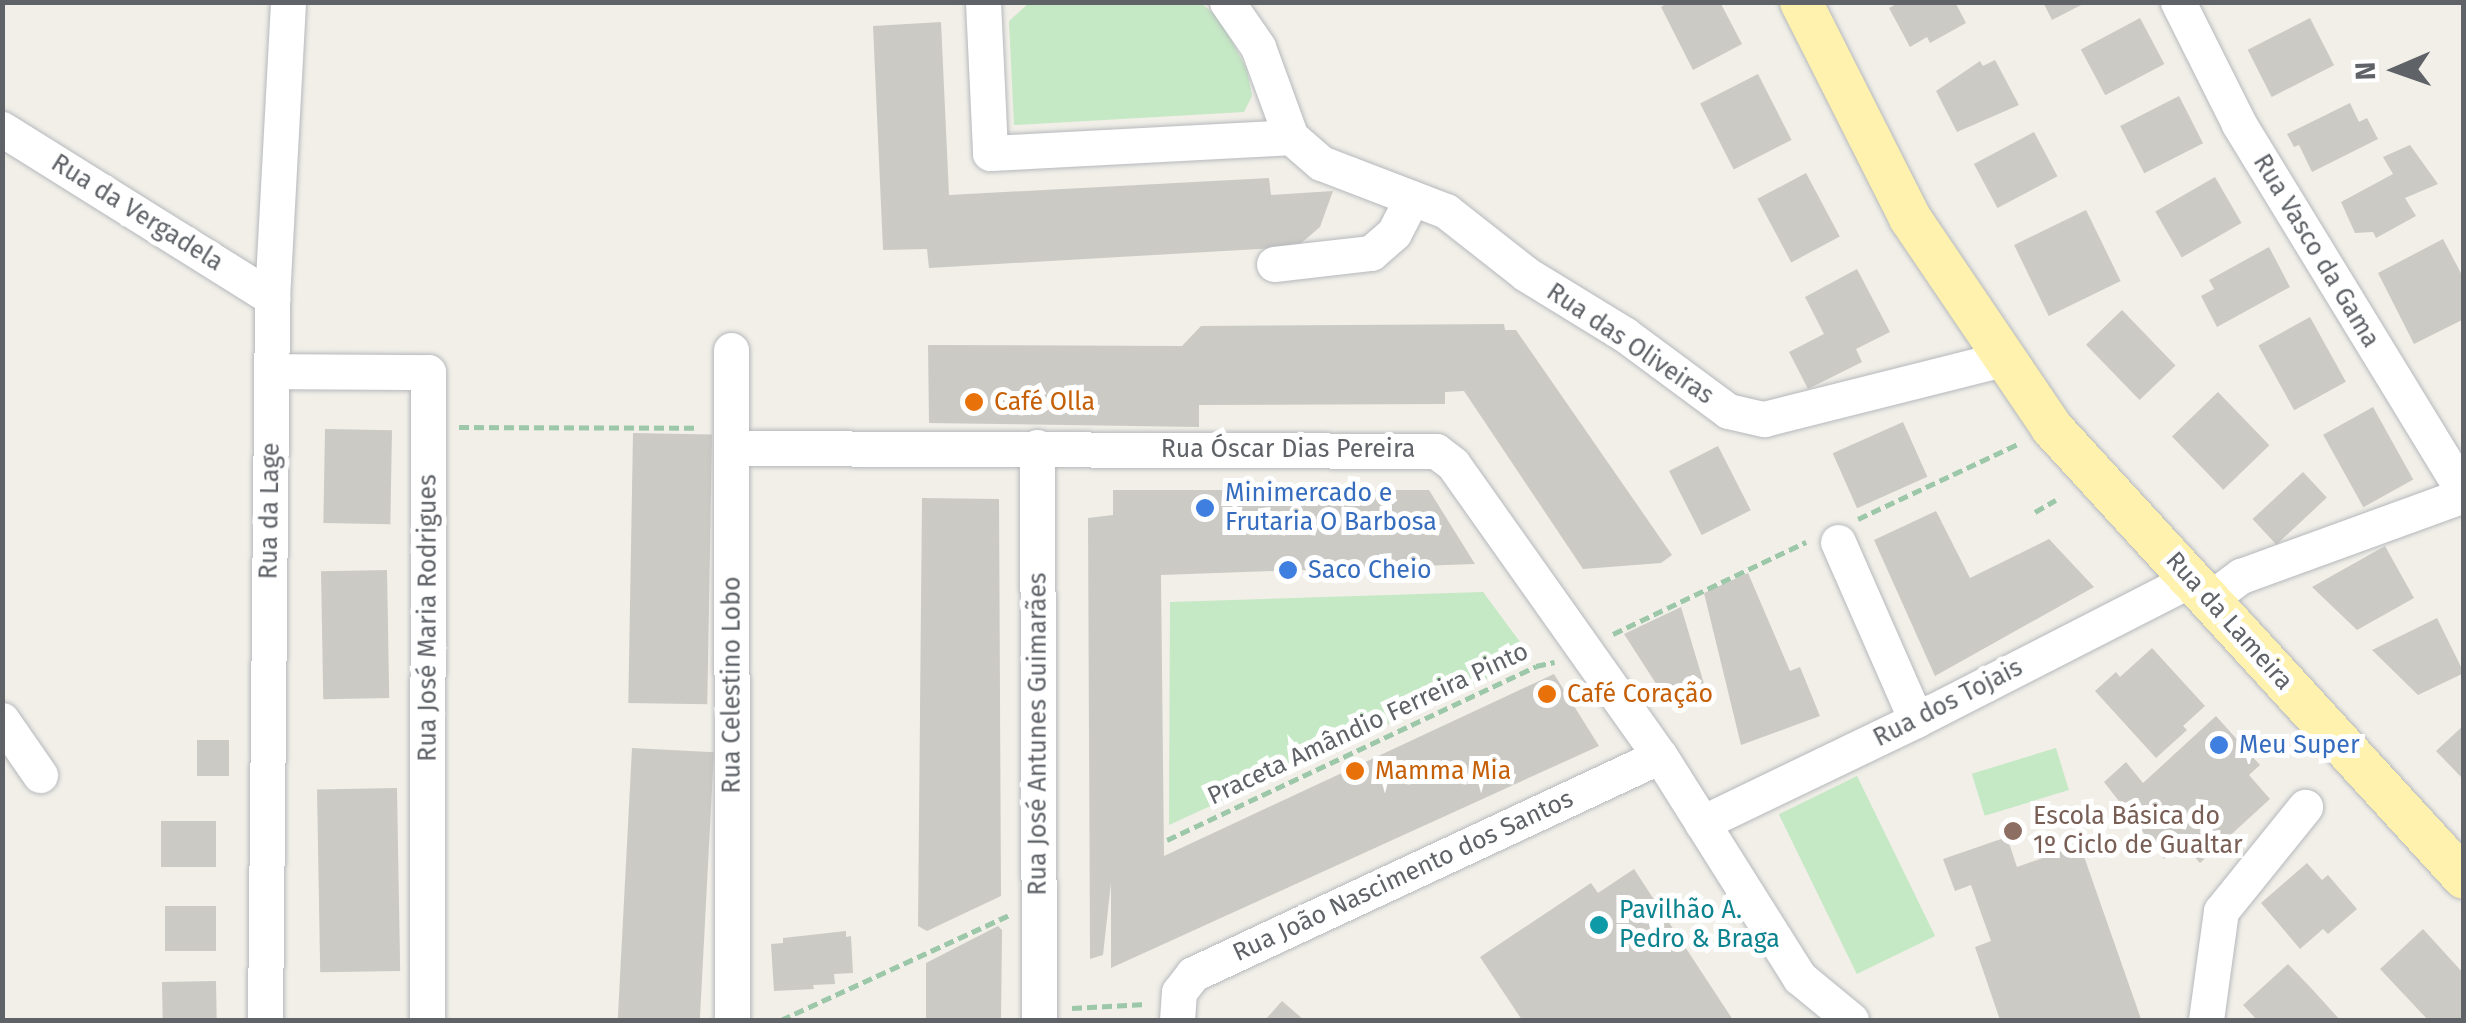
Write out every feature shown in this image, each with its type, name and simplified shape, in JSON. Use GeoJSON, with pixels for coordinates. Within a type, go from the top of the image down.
{"type":"FeatureCollection","features":[{"type":"Feature","properties":{"kind":"main road","name":"Rua da Lameira"},"geometry":{"type":"LineString","coordinates":[[1801,2],[1910,218],[2052,428],[2464,878]]}},
{"type":"Feature","properties":{"kind":"street","name":"Rua da Lage"},"geometry":{"type":"LineString","coordinates":[[264,1020],[272,298],[288,2]]}},
{"type":"Feature","properties":{"kind":"street"},"geometry":{"type":"LineString","coordinates":[[982,2],[990,153],[1291,137],[1258,46],[1226,2]]}},
{"type":"Feature","properties":{"kind":"street","name":"Rua Vasco da Gama"},"geometry":{"type":"LineString","coordinates":[[2178,2],[2238,124],[2464,494]]}},
{"type":"Feature","properties":{"kind":"street","name":"Rua da Vergadela"},"geometry":{"type":"LineString","coordinates":[[2,129],[272,298]]}},
{"type":"Feature","properties":{"kind":"street","name":"Rua das Oliveiras"},"geometry":{"type":"LineString","coordinates":[[1291,137],[1321,162],[1446,211],[1526,274],[1624,334],[1728,411],[1764,419],[2002,359]]}},
{"type":"Feature","properties":{"kind":"street"},"geometry":{"type":"LineString","coordinates":[[1274,264],[1371,253],[1394,232],[1412,198]]}},
{"type":"Feature","properties":{"kind":"street","name":"Rua Celestino Lobo"},"geometry":{"type":"LineString","coordinates":[[731,350],[732,1020]]}},
{"type":"Feature","properties":{"kind":"street","name":"Rua José Maria Rodrigues"},"geometry":{"type":"LineString","coordinates":[[272,371],[428,372],[426,1020]]}},
{"type":"Feature","properties":{"kind":"street","name":"Rua Óscar Dias Pereira"},"geometry":{"type":"LineString","coordinates":[[731,438],[1036,448],[1436,451],[1454,464],[1660,756],[1800,978],[1850,1020]]}},
{"type":"Feature","properties":{"kind":"street","name":"Rua José Antunes Guimarães"},"geometry":{"type":"LineString","coordinates":[[1036,448],[1039,1015]]}},
{"type":"Feature","properties":{"kind":"street","name":"Rua dos Tojais"},"geometry":{"type":"LineString","coordinates":[[1702,823],[2201,589],[2464,494]]}},
{"type":"Feature","properties":{"kind":"street"},"geometry":{"type":"LineString","coordinates":[[1838,542],[1916,720]]}},
{"type":"Feature","properties":{"kind":"street"},"geometry":{"type":"LineString","coordinates":[[2,720],[40,776]]}},
{"type":"Feature","properties":{"kind":"street","name":"Rua João Nascimento dos Santos"},"geometry":{"type":"LineString","coordinates":[[1177,1012],[1193,974],[1660,756]]}},
{"type":"Feature","properties":{"kind":"street"},"geometry":{"type":"LineString","coordinates":[[2206,1020],[2221,911],[2305,807]]}},
{"type":"Feature","properties":{"kind":"path"},"geometry":{"type":"LineString","coordinates":[[428,427],[731,438]]}},
{"type":"Feature","properties":{"kind":"path"},"geometry":{"type":"LineString","coordinates":[[2035,512],[2056,500]]}},
{"type":"Feature","properties":{"kind":"path","name":"Praceta Amândio Ferreira Pinto"},"geometry":{"type":"LineString","coordinates":[[1167,840],[1536,666],[1588,653]]}},
{"type":"Feature","properties":{"kind":"path"},"geometry":{"type":"LineString","coordinates":[[781,1020],[1038,901]]}},
{"type":"Feature","properties":{"kind":"path"},"geometry":{"type":"LineString","coordinates":[[1039,1015],[1177,1012]]}},
{"type":"Feature","properties":{"kind":"green space"},"geometry":{"type":"Polygon","coordinates":[[[1029,3],[1201,3],[1221,20],[1247,70],[1252,96],[1244,112],[1014,125],[1009,21],[1029,3]]]}},
{"type":"Feature","properties":{"kind":"green space"},"geometry":{"type":"Polygon","coordinates":[[[1483,592],[1532,658],[1169,825],[1170,602],[1483,592]]]}},
{"type":"Feature","properties":{"kind":"green space"},"geometry":{"type":"Polygon","coordinates":[[[2056,748],[2069,790],[1985,816],[1972,774],[2056,748]]]}},
{"type":"Feature","properties":{"kind":"green space"},"geometry":{"type":"Polygon","coordinates":[[[1857,776],[1935,936],[1857,974],[1779,814],[1857,776]]]}},
{"type":"Feature","properties":{"kind":"building"},"geometry":{"type":"Polygon","coordinates":[[[1669,2],[1720,2],[1742,44],[1693,70],[1661,7],[1669,2]]]}},
{"type":"Feature","properties":{"kind":"building"},"geometry":{"type":"Polygon","coordinates":[[[1900,2],[1955,2],[1966,23],[1930,43],[1927,37],[1910,47],[1889,8],[1900,2]]]}},
{"type":"Feature","properties":{"kind":"building"},"geometry":{"type":"Polygon","coordinates":[[[2043,2],[2087,2],[2052,20],[2043,2]]]}},
{"type":"Feature","properties":{"kind":"building"},"geometry":{"type":"Polygon","coordinates":[[[2140,18],[2164,64],[2105,95],[2081,49],[2140,18]]]}},
{"type":"Feature","properties":{"kind":"building"},"geometry":{"type":"Polygon","coordinates":[[[2310,18],[2334,65],[2272,97],[2248,50],[2310,18]]]}},
{"type":"Feature","properties":{"kind":"building"},"geometry":{"type":"Polygon","coordinates":[[[941,22],[949,195],[1269,178],[1271,195],[1333,191],[1320,227],[1299,245],[1275,248],[929,268],[927,249],[883,250],[873,26],[941,22]]]}},
{"type":"Feature","properties":{"kind":"building"},"geometry":{"type":"Polygon","coordinates":[[[1995,60],[2019,105],[1957,132],[1936,91],[1980,61],[1983,66],[1995,60]]]}},
{"type":"Feature","properties":{"kind":"building"},"geometry":{"type":"Polygon","coordinates":[[[1758,74],[1792,140],[1734,169],[1700,104],[1758,74]]]}},
{"type":"Feature","properties":{"kind":"building"},"geometry":{"type":"Polygon","coordinates":[[[2179,96],[2203,143],[2144,173],[2120,126],[2179,96]]]}},
{"type":"Feature","properties":{"kind":"building"},"geometry":{"type":"Polygon","coordinates":[[[2350,103],[2359,122],[2367,118],[2378,139],[2312,172],[2299,145],[2294,147],[2287,134],[2350,103]]]}},
{"type":"Feature","properties":{"kind":"building"},"geometry":{"type":"Polygon","coordinates":[[[2034,132],[2057,176],[1997,208],[1974,164],[2034,132]]]}},
{"type":"Feature","properties":{"kind":"building"},"geometry":{"type":"Polygon","coordinates":[[[2410,145],[2438,184],[2405,198],[2416,216],[2376,238],[2373,232],[2355,233],[2341,202],[2393,174],[2383,157],[2410,145]]]}},
{"type":"Feature","properties":{"kind":"building"},"geometry":{"type":"Polygon","coordinates":[[[1806,173],[1840,237],[1791,262],[1757,199],[1806,173]]]}},
{"type":"Feature","properties":{"kind":"building"},"geometry":{"type":"Polygon","coordinates":[[[2215,177],[2242,223],[2182,257],[2155,212],[2215,177]]]}},
{"type":"Feature","properties":{"kind":"building"},"geometry":{"type":"Polygon","coordinates":[[[2086,210],[2121,281],[2049,316],[2014,245],[2086,210]]]}},
{"type":"Feature","properties":{"kind":"building"},"geometry":{"type":"Polygon","coordinates":[[[2443,239],[2464,279],[2464,319],[2414,344],[2378,273],[2443,239]]]}},
{"type":"Feature","properties":{"kind":"building"},"geometry":{"type":"Polygon","coordinates":[[[2269,247],[2290,287],[2217,327],[2201,296],[2214,289],[2209,280],[2269,247]]]}},
{"type":"Feature","properties":{"kind":"building"},"geometry":{"type":"Polygon","coordinates":[[[1857,269],[1890,332],[1856,349],[1862,362],[1808,389],[1789,352],[1824,334],[1805,297],[1857,269]]]}},
{"type":"Feature","properties":{"kind":"building"},"geometry":{"type":"Polygon","coordinates":[[[2122,310],[2175,365],[2140,400],[2086,345],[2122,310]]]}},
{"type":"Feature","properties":{"kind":"building"},"geometry":{"type":"Polygon","coordinates":[[[2310,317],[2346,382],[2294,410],[2258,346],[2310,317]]]}},
{"type":"Feature","properties":{"kind":"building"},"geometry":{"type":"Polygon","coordinates":[[[1504,324],[1505,330],[1516,330],[1672,555],[1661,563],[1583,569],[1464,391],[1445,392],[1445,404],[1199,405],[1199,427],[929,423],[928,345],[1182,346],[1201,326],[1504,324]]]}},
{"type":"Feature","properties":{"kind":"building"},"geometry":{"type":"Polygon","coordinates":[[[2218,392],[2269,445],[2223,490],[2172,436],[2218,392]]]}},
{"type":"Feature","properties":{"kind":"building"},"geometry":{"type":"Polygon","coordinates":[[[2373,407],[2413,480],[2363,507],[2323,435],[2373,407]]]}},
{"type":"Feature","properties":{"kind":"building"},"geometry":{"type":"Polygon","coordinates":[[[1903,422],[1927,477],[1857,508],[1833,453],[1903,422]]]}},
{"type":"Feature","properties":{"kind":"building"},"geometry":{"type":"Polygon","coordinates":[[[325,429],[392,430],[390,524],[323,523],[325,429]]]}},
{"type":"Feature","properties":{"kind":"building"},"geometry":{"type":"Polygon","coordinates":[[[633,433],[712,434],[707,704],[628,703],[633,433]]]}},
{"type":"Feature","properties":{"kind":"building"},"geometry":{"type":"Polygon","coordinates":[[[1718,446],[1751,510],[1702,535],[1669,471],[1718,446]]]}},
{"type":"Feature","properties":{"kind":"building"},"geometry":{"type":"Polygon","coordinates":[[[2303,472],[2327,498],[2276,545],[2253,519],[2303,472]]]}},
{"type":"Feature","properties":{"kind":"building"},"geometry":{"type":"Polygon","coordinates":[[[1113,490],[1429,490],[1475,564],[1161,575],[1164,856],[1554,674],[1599,746],[1111,968],[1111,883],[1103,955],[1090,959],[1088,518],[1113,515],[1113,490]]]}},
{"type":"Feature","properties":{"kind":"building"},"geometry":{"type":"Polygon","coordinates":[[[922,498],[999,499],[1001,896],[927,931],[918,926],[922,498]]]}},
{"type":"Feature","properties":{"kind":"building"},"geometry":{"type":"Polygon","coordinates":[[[1936,511],[1970,578],[2049,539],[2094,587],[1935,676],[1874,540],[1936,511]]]}},
{"type":"Feature","properties":{"kind":"building"},"geometry":{"type":"Polygon","coordinates":[[[2385,546],[2414,598],[2357,630],[2312,587],[2385,546]]]}},
{"type":"Feature","properties":{"kind":"building"},"geometry":{"type":"Polygon","coordinates":[[[387,570],[389,698],[323,699],[321,571],[387,570]]]}},
{"type":"Feature","properties":{"kind":"building"},"geometry":{"type":"Polygon","coordinates":[[[1748,573],[1790,671],[1800,667],[1820,716],[1741,745],[1704,593],[1748,573]]]}},
{"type":"Feature","properties":{"kind":"building"},"geometry":{"type":"Polygon","coordinates":[[[1681,607],[1705,687],[1693,692],[1699,707],[1662,693],[1624,634],[1681,607]]]}},
{"type":"Feature","properties":{"kind":"building"},"geometry":{"type":"Polygon","coordinates":[[[2437,618],[2464,673],[2418,695],[2372,650],[2437,618]]]}},
{"type":"Feature","properties":{"kind":"building"},"geometry":{"type":"Polygon","coordinates":[[[2152,648],[2205,706],[2183,726],[2187,730],[2156,758],[2095,691],[2116,672],[2120,677],[2152,648]]]}},
{"type":"Feature","properties":{"kind":"building"},"geometry":{"type":"Polygon","coordinates":[[[2216,716],[2260,765],[2249,775],[2270,799],[2200,863],[2181,842],[2164,859],[2104,782],[2126,762],[2143,783],[2216,716]]]}},
{"type":"Feature","properties":{"kind":"building"},"geometry":{"type":"Polygon","coordinates":[[[2464,725],[2464,780],[2436,751],[2464,725]]]}},
{"type":"Feature","properties":{"kind":"building"},"geometry":{"type":"Polygon","coordinates":[[[197,740],[229,740],[229,776],[197,776],[197,740]]]}},
{"type":"Feature","properties":{"kind":"building"},"geometry":{"type":"Polygon","coordinates":[[[632,748],[714,752],[700,1020],[618,1020],[632,748]]]}},
{"type":"Feature","properties":{"kind":"building"},"geometry":{"type":"Polygon","coordinates":[[[397,788],[400,971],[320,972],[317,789],[397,788]]]}},
{"type":"Feature","properties":{"kind":"building"},"geometry":{"type":"Polygon","coordinates":[[[161,821],[216,821],[216,867],[161,867],[161,821]]]}},
{"type":"Feature","properties":{"kind":"building"},"geometry":{"type":"Polygon","coordinates":[[[2007,837],[2017,867],[2080,845],[2141,1019],[2000,1020],[1975,947],[1991,941],[1971,885],[1955,891],[1943,859],[2007,837]]]}},
{"type":"Feature","properties":{"kind":"building"},"geometry":{"type":"Polygon","coordinates":[[[2307,863],[2322,880],[2328,875],[2357,909],[2328,934],[2323,929],[2300,949],[2261,903],[2307,863]]]}},
{"type":"Feature","properties":{"kind":"building","name":"Pavilhão A. Pedro & Braga"},"geometry":{"type":"Polygon","coordinates":[[[1634,869],[1733,1020],[1522,1020],[1480,957],[1591,883],[1598,893],[1634,869]]]}},
{"type":"Feature","properties":{"kind":"building"},"geometry":{"type":"Polygon","coordinates":[[[165,906],[216,906],[216,951],[165,951],[165,906]]]}},
{"type":"Feature","properties":{"kind":"building"},"geometry":{"type":"Polygon","coordinates":[[[998,926],[1002,930],[1001,1020],[926,1020],[926,963],[998,926]]]}},
{"type":"Feature","properties":{"kind":"building"},"geometry":{"type":"Polygon","coordinates":[[[2423,929],[2464,974],[2464,1020],[2428,1020],[2380,969],[2423,929]]]}},
{"type":"Feature","properties":{"kind":"building"},"geometry":{"type":"Polygon","coordinates":[[[846,931],[846,937],[851,936],[853,973],[834,974],[835,984],[813,985],[814,989],[774,991],[771,944],[783,943],[783,938],[846,931]]]}},
{"type":"Feature","properties":{"kind":"building"},"geometry":{"type":"Polygon","coordinates":[[[2288,964],[2340,1020],[2257,1020],[2243,1005],[2288,964]]]}},
{"type":"Feature","properties":{"kind":"building"},"geometry":{"type":"Polygon","coordinates":[[[216,981],[217,1020],[163,1020],[162,982],[216,981]]]}},
{"type":"Feature","properties":{"kind":"building"},"geometry":{"type":"Polygon","coordinates":[[[1282,1001],[1304,1020],[1265,1020],[1282,1001]]]}},
{"type":"Feature","properties":{"kind":"place","name":"Café Olla"},"geometry":{"type":"Point","coordinates":[974,402]}},
{"type":"Feature","properties":{"kind":"place","name":"Minimercado e Frutaria O Barbosa"},"geometry":{"type":"Point","coordinates":[1205,508]}},
{"type":"Feature","properties":{"kind":"place","name":"Saco Cheio"},"geometry":{"type":"Point","coordinates":[1288,570]}},
{"type":"Feature","properties":{"kind":"place","name":"Café Coração"},"geometry":{"type":"Point","coordinates":[1547,694]}},
{"type":"Feature","properties":{"kind":"place","name":"Meu Super"},"geometry":{"type":"Point","coordinates":[2219,745]}},
{"type":"Feature","properties":{"kind":"place","name":"Mamma Mia"},"geometry":{"type":"Point","coordinates":[1355,771]}},
{"type":"Feature","properties":{"kind":"place","name":"Escola Básica do 1º Ciclo de Gualtar"},"geometry":{"type":"Point","coordinates":[2013,831]}},
{"type":"Feature","properties":{"kind":"place","name":"Pavilhão A. Pedro & Braga"},"geometry":{"type":"Point","coordinates":[1599,925]}}]}
